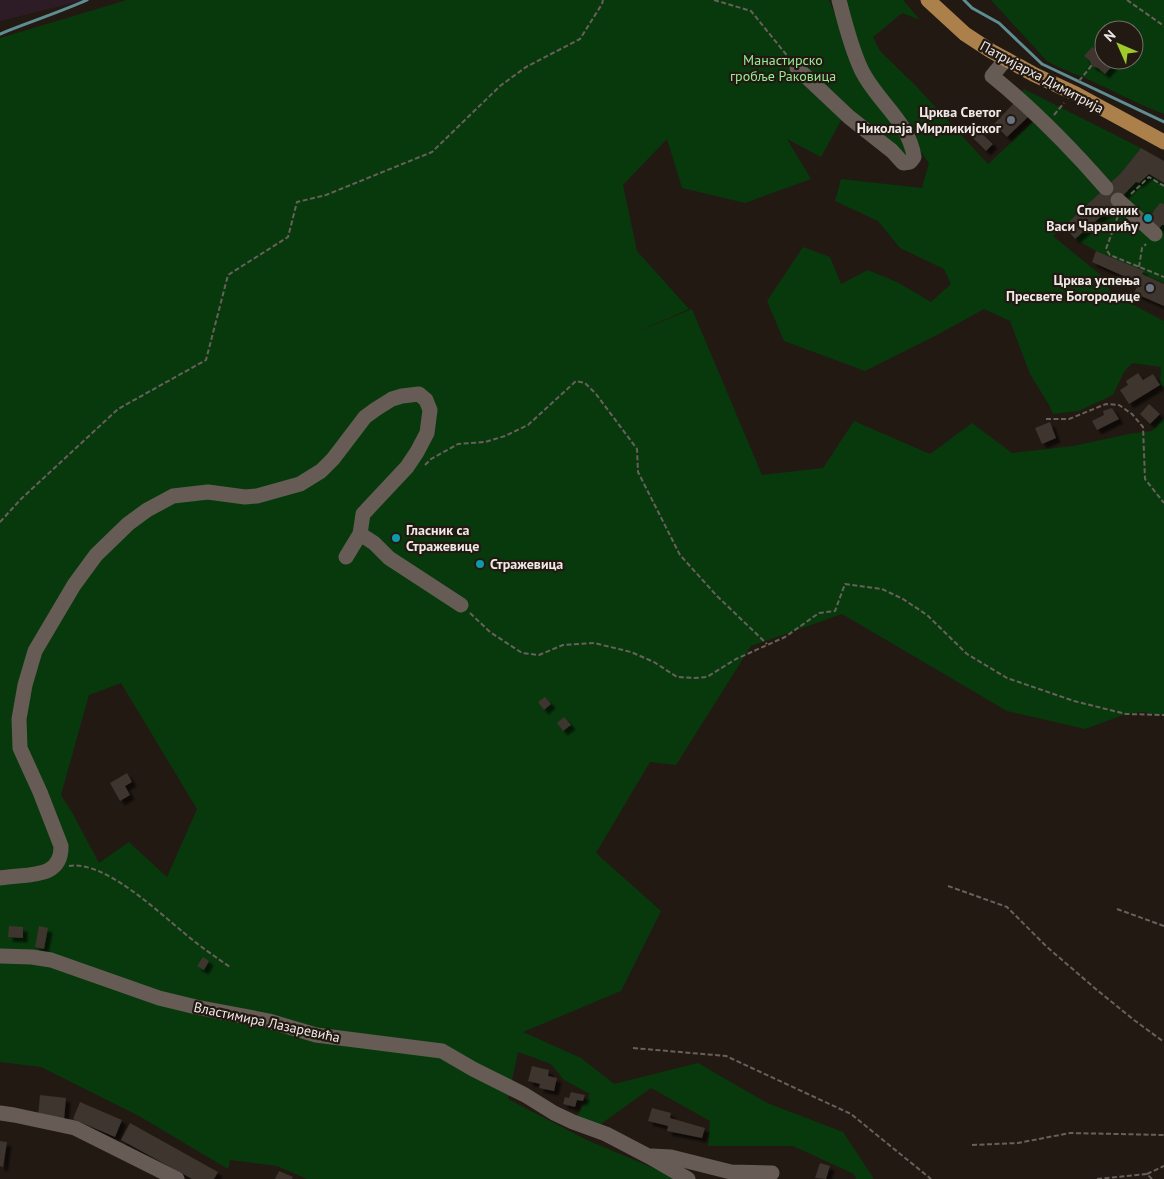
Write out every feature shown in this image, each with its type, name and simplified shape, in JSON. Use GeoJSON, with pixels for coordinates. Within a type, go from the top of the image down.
{"type":"FeatureCollection","features":[{"type":"Feature","properties":{"kind":"main road","name":"Патријарха Димитрија"},"geometry":{"type":"LineString","coordinates":[[928,0],[965,34],[1006,59],[1164,142]]}},
{"type":"Feature","properties":{"kind":"street"},"geometry":{"type":"LineString","coordinates":[[797,68],[849,117],[892,151],[903,163],[910,162],[914,158],[913,149],[901,124],[873,88],[862,70],[846,28],[839,0]]}},
{"type":"Feature","properties":{"kind":"street"},"geometry":{"type":"LineString","coordinates":[[1006,59],[992,76],[1046,125],[1106,188]]}},
{"type":"Feature","properties":{"kind":"street"},"geometry":{"type":"LineString","coordinates":[[1120,203],[1154,234]]}},
{"type":"Feature","properties":{"kind":"street"},"geometry":{"type":"LineString","coordinates":[[0,878],[39,873],[52,869],[57,866],[62,852],[40,792],[20,748],[19,720],[25,685],[35,651],[74,585],[96,555],[112,538],[147,510],[173,496],[208,492],[245,497],[257,496],[300,484],[333,459],[365,417],[392,399],[419,394],[426,400],[430,410],[424,442],[407,466],[362,514],[360,534],[346,557]]}},
{"type":"Feature","properties":{"kind":"street"},"geometry":{"type":"LineString","coordinates":[[360,534],[374,543],[389,558],[461,605]]}},
{"type":"Feature","properties":{"kind":"street","name":"Властимира Лазаревића"},"geometry":{"type":"LineString","coordinates":[[0,956],[32,957],[51,960],[159,998],[269,1021],[316,1035],[432,1048],[442,1051],[525,1095],[554,1113],[606,1134],[688,1179]]}},
{"type":"Feature","properties":{"kind":"street"},"geometry":{"type":"LineString","coordinates":[[0,1113],[75,1128],[177,1179]]}},
{"type":"Feature","properties":{"kind":"street"},"geometry":{"type":"LineString","coordinates":[[650,1157],[659,1155],[672,1156],[731,1172],[772,1173]]}},
{"type":"Feature","properties":{"kind":"path"},"geometry":{"type":"LineString","coordinates":[[0,522],[21,499],[118,409],[206,360],[228,275],[288,237],[297,202],[326,195],[432,152],[500,86],[526,67],[580,39],[603,0]]}},
{"type":"Feature","properties":{"kind":"path"},"geometry":{"type":"LineString","coordinates":[[714,0],[751,11],[797,68]]}},
{"type":"Feature","properties":{"kind":"path"},"geometry":{"type":"LineString","coordinates":[[1127,0],[1164,26]]}},
{"type":"Feature","properties":{"kind":"path"},"geometry":{"type":"LineString","coordinates":[[1082,79],[1092,65]]}},
{"type":"Feature","properties":{"kind":"path"},"geometry":{"type":"LineString","coordinates":[[1046,125],[1071,92]]}},
{"type":"Feature","properties":{"kind":"path"},"geometry":{"type":"LineString","coordinates":[[1164,186],[1149,177],[1120,203],[1106,249],[1110,255],[1164,277]]}},
{"type":"Feature","properties":{"kind":"path"},"geometry":{"type":"LineString","coordinates":[[1139,267],[1142,248],[1154,234]]}},
{"type":"Feature","properties":{"kind":"path"},"geometry":{"type":"LineString","coordinates":[[419,470],[431,459],[458,444],[485,442],[505,436],[528,425],[576,381],[585,383],[596,394],[637,449],[638,472],[680,555],[717,596],[767,644]]}},
{"type":"Feature","properties":{"kind":"path"},"geometry":{"type":"LineString","coordinates":[[1046,419],[1069,419],[1106,404],[1119,404],[1132,414],[1143,428],[1146,479],[1164,502]]}},
{"type":"Feature","properties":{"kind":"path"},"geometry":{"type":"LineString","coordinates":[[461,605],[490,632],[522,653],[539,655],[563,645],[594,643],[630,652],[654,662],[677,677],[694,678],[707,677],[736,659],[785,637],[819,613],[835,611],[845,584],[860,585],[882,590],[903,599],[927,615],[967,654],[1007,678],[1074,701],[1126,714],[1164,714]]}},
{"type":"Feature","properties":{"kind":"path"},"geometry":{"type":"LineString","coordinates":[[52,869],[76,865],[96,870],[116,880],[144,900],[207,952],[230,967]]}},
{"type":"Feature","properties":{"kind":"path"},"geometry":{"type":"LineString","coordinates":[[948,886],[1007,907],[1047,947],[1097,990],[1164,1042]]}},
{"type":"Feature","properties":{"kind":"path"},"geometry":{"type":"LineString","coordinates":[[1118,909],[1164,926]]}},
{"type":"Feature","properties":{"kind":"path"},"geometry":{"type":"LineString","coordinates":[[633,1048],[726,1056],[851,1114],[931,1179]]}},
{"type":"Feature","properties":{"kind":"path"},"geometry":{"type":"LineString","coordinates":[[972,1146],[1018,1143],[1070,1133],[1164,1136]]}},
{"type":"Feature","properties":{"kind":"path"},"geometry":{"type":"LineString","coordinates":[[1097,1179],[1147,1174],[1164,1166]]}},
{"type":"Feature","properties":{"kind":"path"},"geometry":{"type":"LineString","coordinates":[[1147,1174],[1152,1179]]}},
{"type":"Feature","properties":{"kind":"shaded area"},"geometry":{"type":"Polygon","coordinates":[[[0,0],[85,0],[0,21],[0,0]]]}},
{"type":"Feature","properties":{"kind":"green space","name":"Манастирско гробље Раковица"},"geometry":{"type":"Polygon","coordinates":[[[127,0],[829,0],[861,76],[902,133],[908,152],[901,157],[843,117],[821,157],[787,139],[811,179],[745,203],[682,188],[667,139],[623,185],[637,251],[689,309],[632,334],[692,309],[762,475],[823,468],[854,421],[930,454],[972,423],[1012,453],[1073,446],[1152,431],[1164,418],[1164,716],[1143,712],[1126,714],[1085,729],[1007,711],[842,614],[751,646],[676,765],[650,762],[596,853],[661,911],[621,991],[523,1032],[581,1058],[614,1084],[698,1063],[767,1103],[843,1132],[874,1179],[856,1179],[854,1174],[793,1146],[708,1146],[710,1121],[651,1088],[594,1129],[573,1122],[590,1094],[564,1080],[551,1064],[518,1052],[508,1099],[587,1140],[676,1179],[307,1179],[277,1166],[230,1160],[228,1169],[139,1116],[41,1067],[0,1062],[0,38],[127,0]],[[121,683],[89,695],[61,795],[99,863],[129,842],[167,877],[197,809],[121,683]]]}},
{"type":"Feature","properties":{"kind":"green space"},"geometry":{"type":"Polygon","coordinates":[[[841,0],[903,0],[920,20],[902,13],[873,37],[880,51],[915,85],[988,164],[1036,119],[1014,97],[1024,89],[1141,148],[1121,173],[1053,236],[1102,276],[1111,293],[1164,321],[1164,387],[1160,385],[1161,367],[1132,363],[1124,372],[1113,395],[1079,411],[1053,414],[1030,374],[1010,321],[984,309],[865,371],[784,341],[767,301],[803,247],[830,257],[841,284],[868,270],[897,282],[931,302],[951,284],[944,269],[900,248],[878,221],[835,201],[841,179],[922,188],[929,163],[888,106],[854,50],[841,0]]]}},
{"type":"Feature","properties":{"kind":"green space"},"geometry":{"type":"Polygon","coordinates":[[[991,0],[1164,0],[1164,114],[1047,61],[991,0]]]}},
{"type":"Feature","properties":{"kind":"green space"},"geometry":{"type":"Polygon","coordinates":[[[1149,174],[1164,183],[1164,283],[1075,239],[1111,208],[1136,182],[1139,183],[1149,174]]]}},
{"type":"Feature","properties":{"kind":"building"},"geometry":{"type":"Polygon","coordinates":[[[1092,47],[1094,48],[1094,67],[1092,66],[1090,61],[1084,56],[1092,47]]]}},
{"type":"Feature","properties":{"kind":"building"},"geometry":{"type":"Polygon","coordinates":[[[1100,70],[1109,70],[1105,74],[1100,70]]]}},
{"type":"Feature","properties":{"kind":"building","name":"Црква Светог Николаја Мирликијског"},"geometry":{"type":"Polygon","coordinates":[[[1014,103],[1028,117],[1007,137],[994,124],[1014,103]]]}},
{"type":"Feature","properties":{"kind":"building"},"geometry":{"type":"Polygon","coordinates":[[[978,130],[993,144],[986,151],[971,136],[978,130]]]}},
{"type":"Feature","properties":{"kind":"building"},"geometry":{"type":"Polygon","coordinates":[[[1141,148],[1164,161],[1164,183],[1149,174],[1139,183],[1136,182],[1111,208],[1075,239],[1064,226],[1121,173],[1141,148]]]}},
{"type":"Feature","properties":{"kind":"building"},"geometry":{"type":"Polygon","coordinates":[[[1160,203],[1164,204],[1164,225],[1157,230],[1147,220],[1160,203]]]}},
{"type":"Feature","properties":{"kind":"building"},"geometry":{"type":"Polygon","coordinates":[[[1096,251],[1144,271],[1142,274],[1164,284],[1164,306],[1134,293],[1139,283],[1092,262],[1096,251]]]}},
{"type":"Feature","properties":{"kind":"building"},"geometry":{"type":"Polygon","coordinates":[[[1138,373],[1143,380],[1153,374],[1160,385],[1129,404],[1120,390],[1128,385],[1126,381],[1138,373]]]}},
{"type":"Feature","properties":{"kind":"building"},"geometry":{"type":"Polygon","coordinates":[[[1149,404],[1160,414],[1150,424],[1140,414],[1149,404]]]}},
{"type":"Feature","properties":{"kind":"building"},"geometry":{"type":"Polygon","coordinates":[[[1112,408],[1119,419],[1097,430],[1092,421],[1104,415],[1103,411],[1112,408]]]}},
{"type":"Feature","properties":{"kind":"building"},"geometry":{"type":"Polygon","coordinates":[[[1050,422],[1056,438],[1042,444],[1035,428],[1050,422]]]}},
{"type":"Feature","properties":{"kind":"building"},"geometry":{"type":"Polygon","coordinates":[[[545,697],[551,704],[544,710],[538,702],[545,697]]]}},
{"type":"Feature","properties":{"kind":"building"},"geometry":{"type":"Polygon","coordinates":[[[564,717],[571,725],[563,731],[557,723],[564,717]]]}},
{"type":"Feature","properties":{"kind":"building"},"geometry":{"type":"Polygon","coordinates":[[[127,773],[132,782],[125,786],[130,795],[120,801],[110,783],[127,773]]]}},
{"type":"Feature","properties":{"kind":"building"},"geometry":{"type":"Polygon","coordinates":[[[9,926],[23,927],[23,938],[8,937],[9,926]]]}},
{"type":"Feature","properties":{"kind":"building"},"geometry":{"type":"Polygon","coordinates":[[[39,926],[48,928],[44,949],[35,947],[39,926]]]}},
{"type":"Feature","properties":{"kind":"building"},"geometry":{"type":"Polygon","coordinates":[[[203,957],[209,961],[204,970],[197,966],[203,957]]]}},
{"type":"Feature","properties":{"kind":"building"},"geometry":{"type":"Polygon","coordinates":[[[532,1066],[549,1070],[548,1076],[557,1078],[554,1091],[539,1088],[540,1084],[528,1081],[532,1066]]]}},
{"type":"Feature","properties":{"kind":"building"},"geometry":{"type":"Polygon","coordinates":[[[571,1092],[585,1095],[583,1101],[577,1100],[575,1107],[563,1104],[565,1097],[569,1098],[571,1092]]]}},
{"type":"Feature","properties":{"kind":"building"},"geometry":{"type":"Polygon","coordinates":[[[40,1095],[66,1098],[64,1120],[38,1117],[40,1095]]]}},
{"type":"Feature","properties":{"kind":"building"},"geometry":{"type":"Polygon","coordinates":[[[80,1102],[122,1120],[115,1137],[73,1119],[80,1102]]]}},
{"type":"Feature","properties":{"kind":"building"},"geometry":{"type":"Polygon","coordinates":[[[652,1108],[671,1113],[670,1118],[705,1128],[702,1138],[667,1131],[668,1126],[648,1121],[652,1108]]]}},
{"type":"Feature","properties":{"kind":"building"},"geometry":{"type":"Polygon","coordinates":[[[130,1123],[218,1172],[214,1179],[192,1179],[121,1140],[130,1123]]]}},
{"type":"Feature","properties":{"kind":"building"},"geometry":{"type":"Polygon","coordinates":[[[0,1141],[7,1142],[3,1167],[0,1166],[0,1141]]]}},
{"type":"Feature","properties":{"kind":"building"},"geometry":{"type":"Polygon","coordinates":[[[820,1163],[830,1166],[826,1179],[815,1178],[820,1163]]]}},
{"type":"Feature","properties":{"kind":"building"},"geometry":{"type":"Polygon","coordinates":[[[279,1171],[293,1177],[292,1179],[275,1179],[279,1171]]]}},
{"type":"Feature","properties":{"kind":"waterway"},"geometry":{"type":"LineString","coordinates":[[0,34],[87,0]]}},
{"type":"Feature","properties":{"kind":"waterway"},"geometry":{"type":"LineString","coordinates":[[964,0],[972,8],[999,23],[1042,64],[1164,122]]}},
{"type":"Feature","properties":{"kind":"place","name":"Црква Светог Николаја Мирликијског"},"geometry":{"type":"Point","coordinates":[1011,120]}},
{"type":"Feature","properties":{"kind":"place","name":"Споменик Васи Чарапићу"},"geometry":{"type":"Point","coordinates":[1148,218]}},
{"type":"Feature","properties":{"kind":"place","name":"Црква успења Пресвете Богородице"},"geometry":{"type":"Point","coordinates":[1150,288]}},
{"type":"Feature","properties":{"kind":"place","name":"Гласник са Стражевице"},"geometry":{"type":"Point","coordinates":[396,538]}},
{"type":"Feature","properties":{"kind":"place","name":"Стражевица"},"geometry":{"type":"Point","coordinates":[480,564]}}]}
